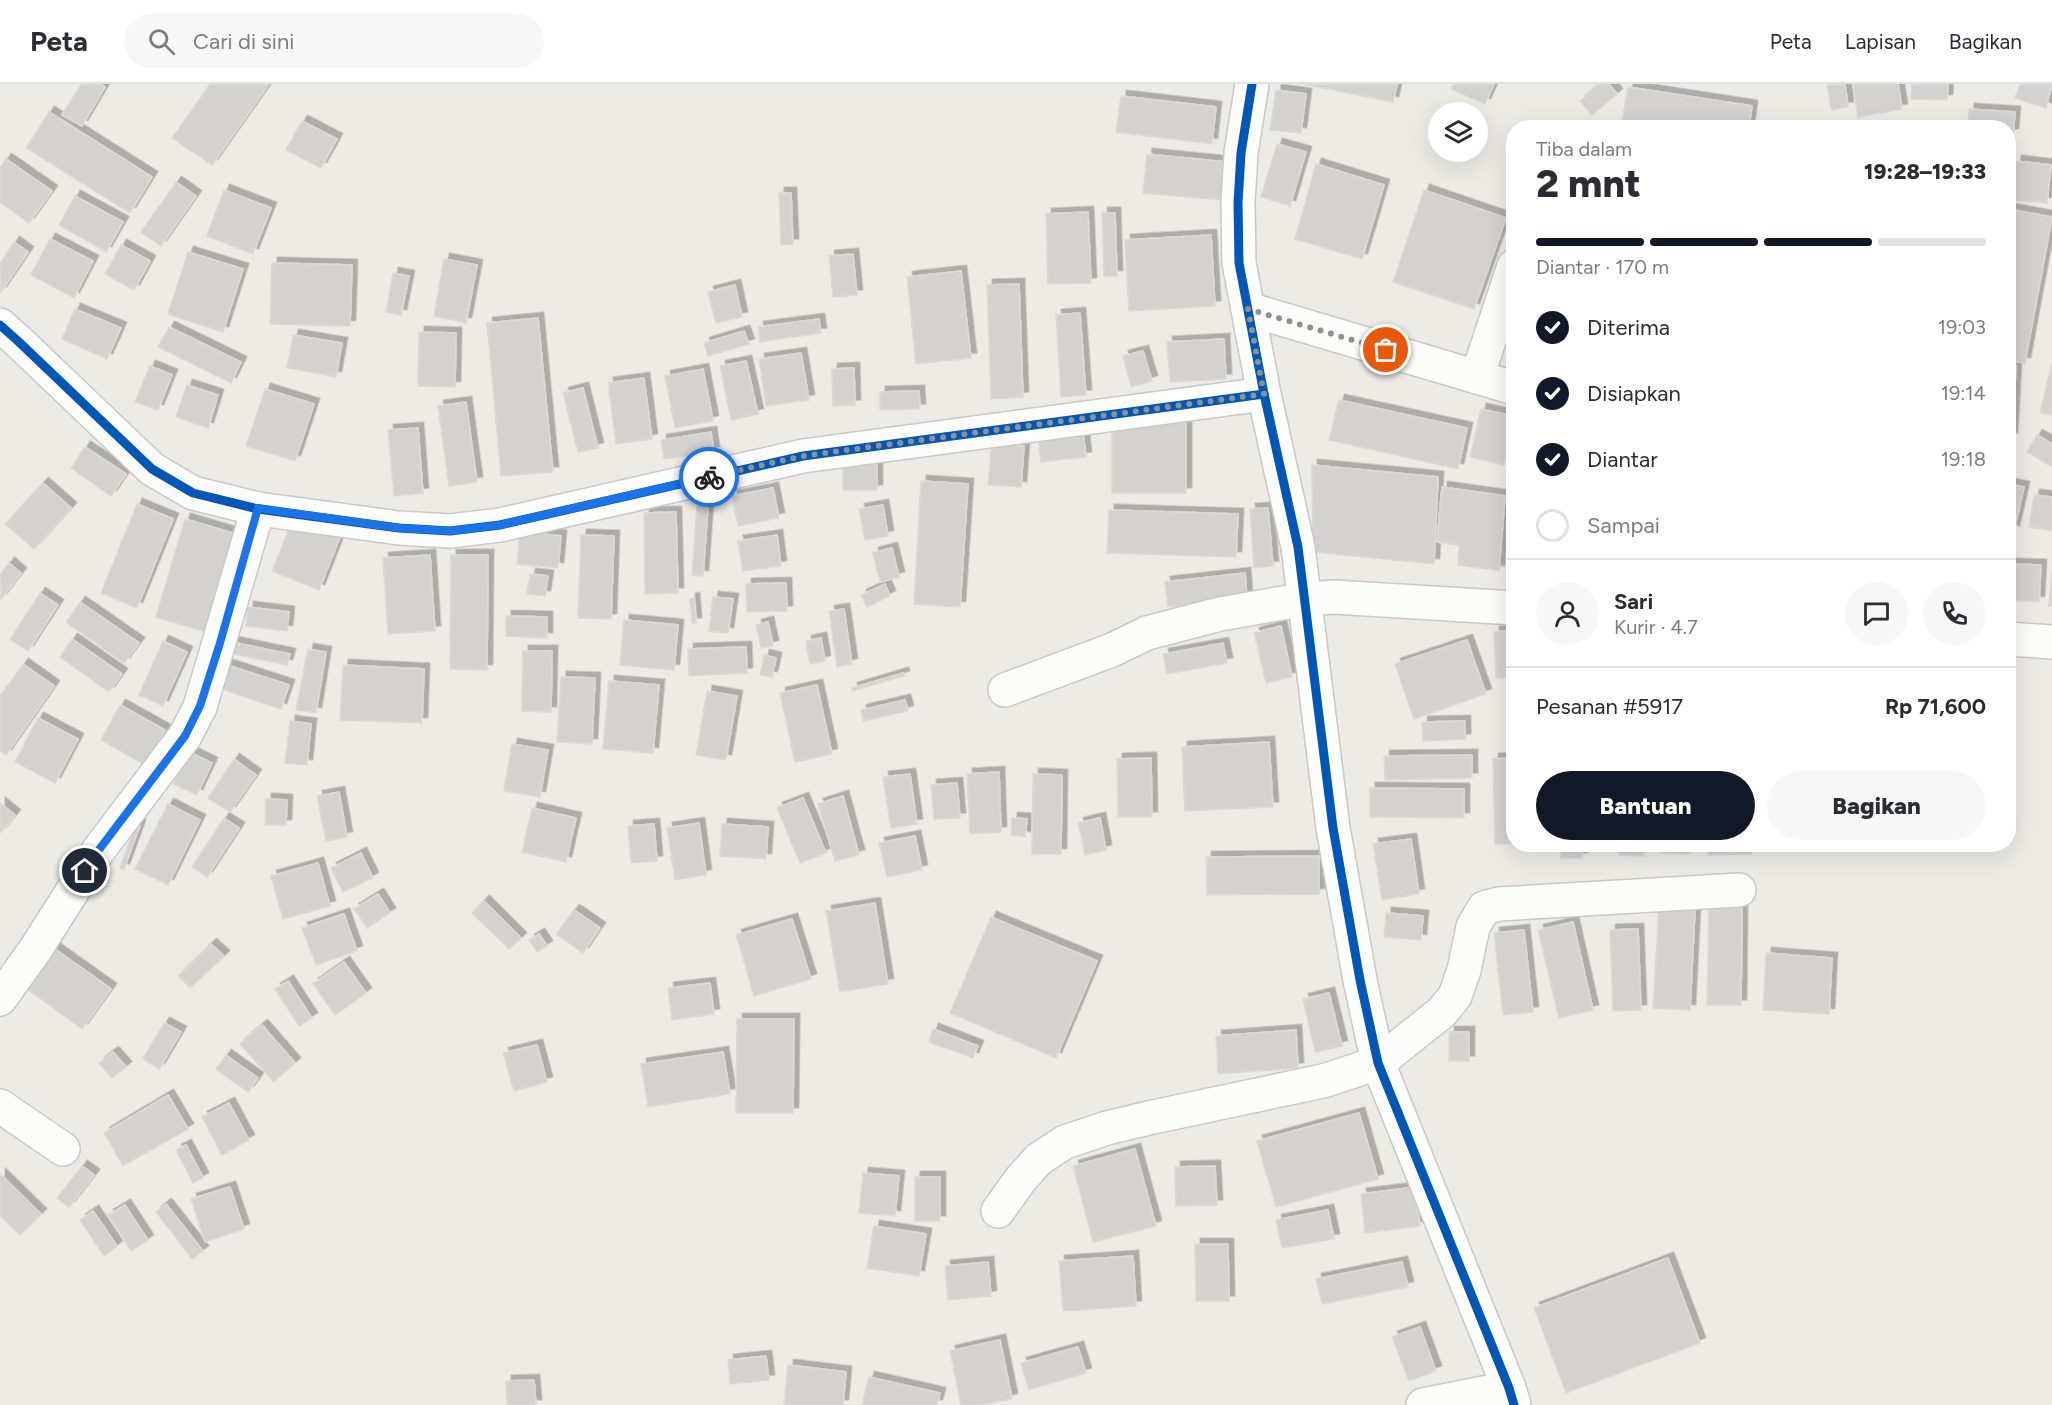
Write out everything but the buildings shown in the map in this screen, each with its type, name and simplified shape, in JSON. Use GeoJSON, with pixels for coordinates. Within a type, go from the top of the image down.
{"type":"FeatureCollection","features":[{"type":"Feature","properties":{"kind":"street"},"geometry":{"type":"LineString","coordinates":[[1252,84],[1241,153],[1238,203],[1239,263],[1264,394],[1298,547],[1333,828],[1360,980],[1378,1063],[1512,1397],[1423,1405]]}},
{"type":"Feature","properties":{"kind":"street"},"geometry":{"type":"LineString","coordinates":[[1477,377],[1506,290]]}},
{"type":"Feature","properties":{"kind":"street"},"geometry":{"type":"LineString","coordinates":[[1248,309],[1506,386]]}},
{"type":"Feature","properties":{"kind":"street"},"geometry":{"type":"LineString","coordinates":[[0,326],[20,342],[152,469],[193,493],[258,508],[399,528],[450,531],[500,525],[803,456],[1264,394]]}},
{"type":"Feature","properties":{"kind":"street"},"geometry":{"type":"LineString","coordinates":[[0,999],[35,950],[98,851],[185,736],[200,706],[258,508]]}},
{"type":"Feature","properties":{"kind":"street"},"geometry":{"type":"LineString","coordinates":[[1005,690],[1112,650],[1148,633],[1220,614],[1306,598],[1334,597],[1506,608]]}},
{"type":"Feature","properties":{"kind":"street"},"geometry":{"type":"LineString","coordinates":[[2016,640],[2052,642]]}},
{"type":"Feature","properties":{"kind":"street"},"geometry":{"type":"LineString","coordinates":[[998,1211],[1020,1180],[1039,1159],[1065,1142],[1153,1116],[1323,1081],[1378,1063],[1442,1012],[1455,996],[1464,970],[1473,927],[1484,908],[1499,904],[1739,890]]}},
{"type":"Feature","properties":{"kind":"street"},"geometry":{"type":"LineString","coordinates":[[0,1106],[63,1149]]}},
{"type":"Feature","properties":{"kind":"cycle path"},"geometry":{"type":"LineString","coordinates":[[1252,84],[1241,153],[1238,203],[1239,263],[1264,394],[1298,547],[1333,828],[1360,980],[1378,1063],[1514,1405]]}},
{"type":"Feature","properties":{"kind":"cycle path"},"geometry":{"type":"LineString","coordinates":[[0,325],[152,469],[193,493],[258,509],[399,528],[450,531],[500,525],[803,456],[1264,394]]}},
{"type":"Feature","properties":{"kind":"way so far"},"geometry":{"type":"LineString","coordinates":[[709,477],[803,456],[1264,394],[1248,309],[1386,350]]}},
{"type":"Feature","properties":{"kind":"route"},"geometry":{"type":"LineString","coordinates":[[85,871],[185,736],[200,706],[258,508],[399,528],[450,531],[500,525],[709,477]]}}]}
